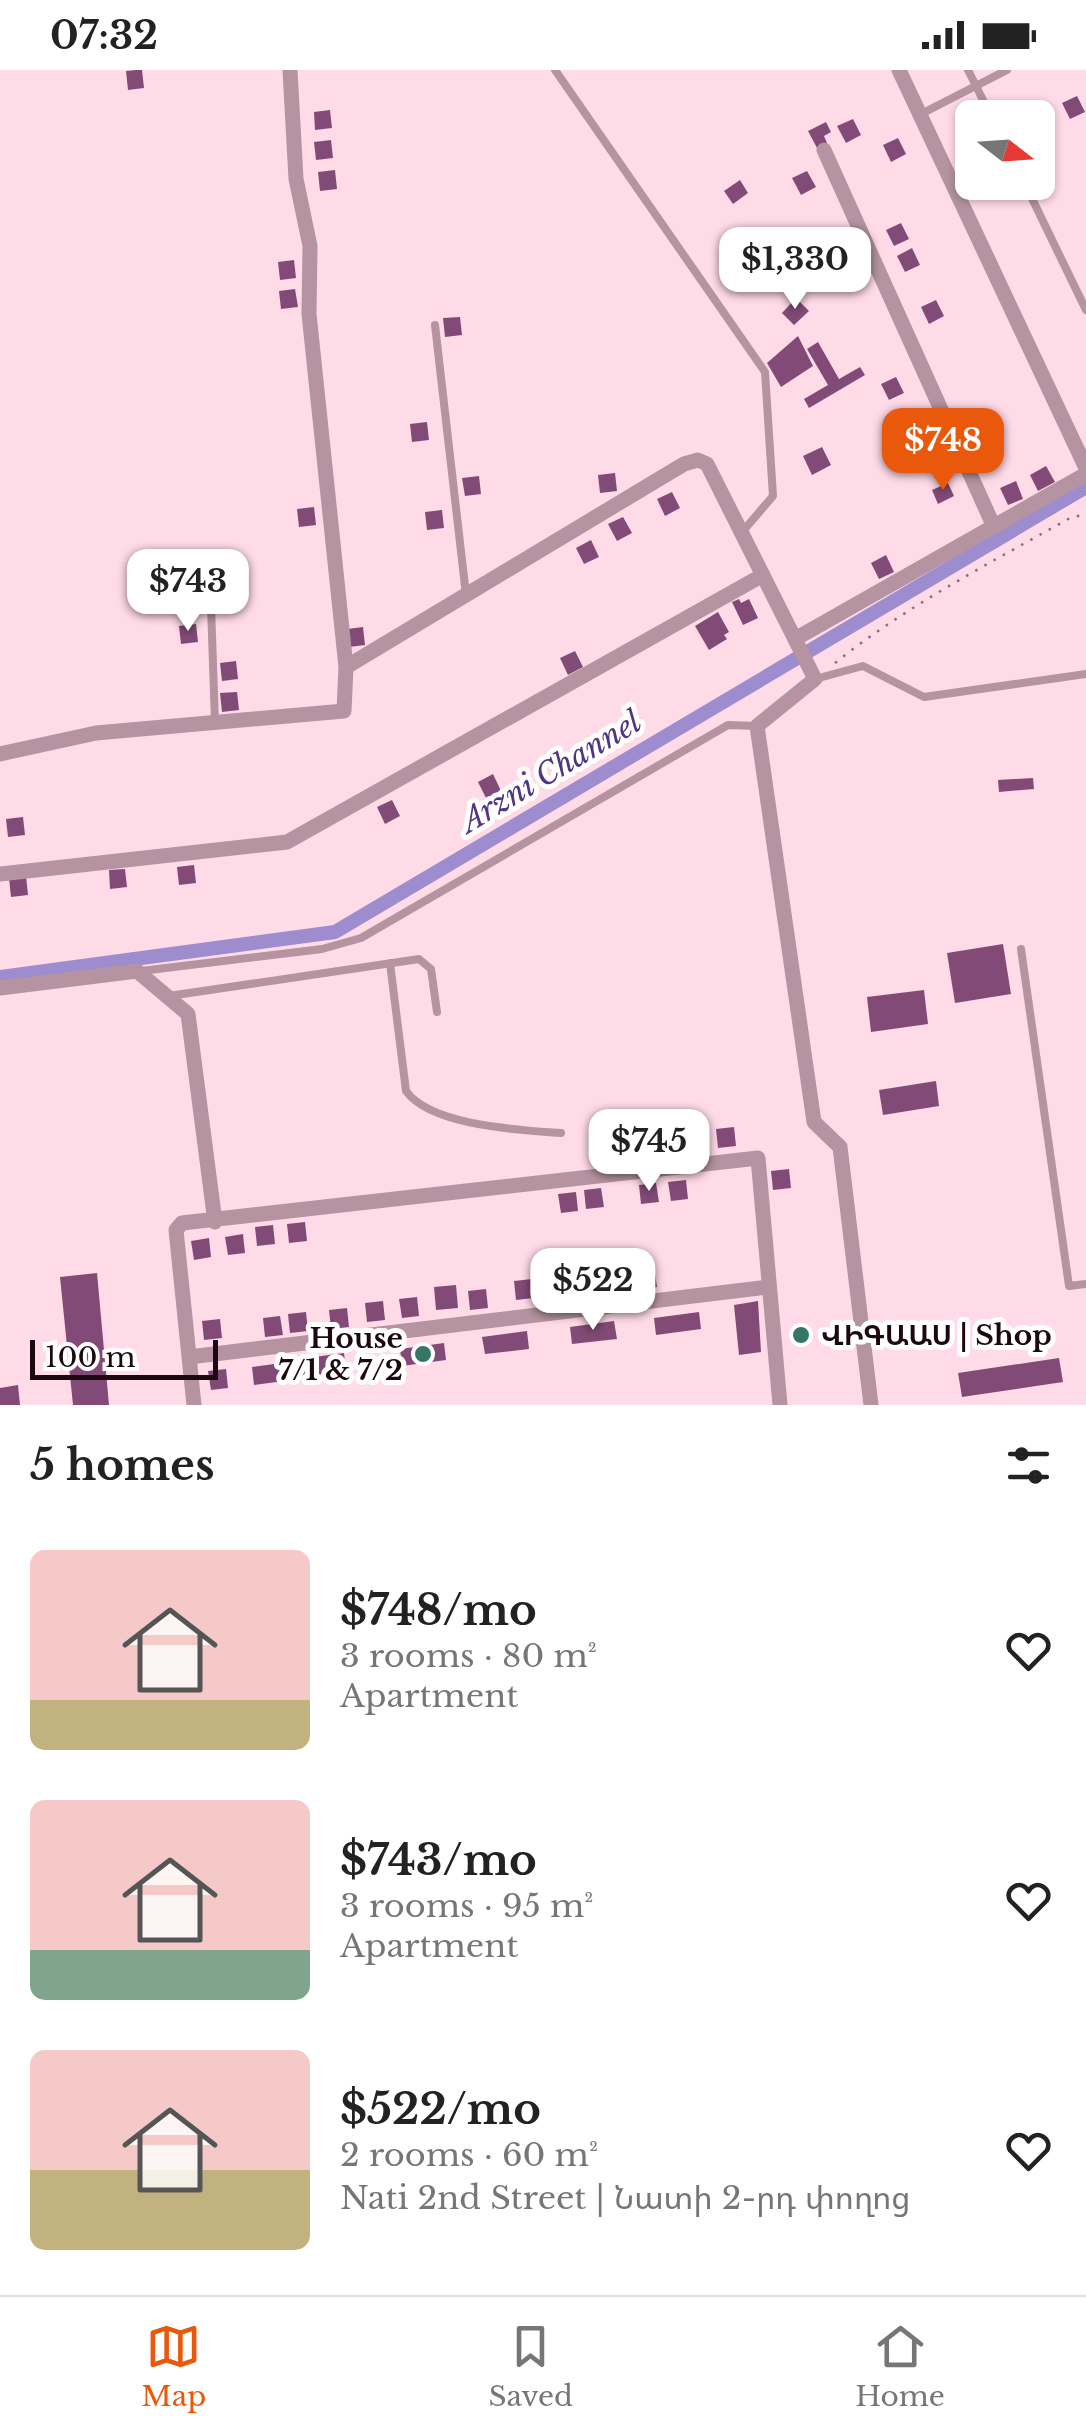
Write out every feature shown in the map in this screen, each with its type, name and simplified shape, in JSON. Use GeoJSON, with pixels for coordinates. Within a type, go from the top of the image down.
{"type":"FeatureCollection","features":[{"type":"Feature","properties":{"kind":"street"},"geometry":{"type":"LineString","coordinates":[[0,754],[96,733],[344,712],[346,667],[309,314],[310,246],[296,179],[290,70]]}},
{"type":"Feature","properties":{"kind":"street"},"geometry":{"type":"LineString","coordinates":[[801,649],[1086,471],[899,70]]}},
{"type":"Feature","properties":{"kind":"street"},"geometry":{"type":"LineString","coordinates":[[824,150],[994,527]]}},
{"type":"Feature","properties":{"kind":"street"},"geometry":{"type":"LineString","coordinates":[[346,667],[698,460],[707,464],[815,679],[757,726],[814,1122],[840,1148],[871,1405]]}},
{"type":"Feature","properties":{"kind":"street"},"geometry":{"type":"LineString","coordinates":[[0,874],[288,842],[762,574]]}},
{"type":"Feature","properties":{"kind":"street"},"geometry":{"type":"LineString","coordinates":[[0,988],[137,971],[188,1014],[215,1222]]}},
{"type":"Feature","properties":{"kind":"street"},"geometry":{"type":"LineString","coordinates":[[194,1405],[176,1230],[182,1224],[758,1158],[780,1405]]}},
{"type":"Feature","properties":{"kind":"street"},"geometry":{"type":"LineString","coordinates":[[189,1357],[768,1287]]}},
{"type":"Feature","properties":{"kind":"lane"},"geometry":{"type":"LineString","coordinates":[[555,70],[765,372],[773,496],[743,531]]}},
{"type":"Feature","properties":{"kind":"lane"},"geometry":{"type":"LineString","coordinates":[[968,70],[983,100]]}},
{"type":"Feature","properties":{"kind":"lane"},"geometry":{"type":"LineString","coordinates":[[921,114],[1007,70]]}},
{"type":"Feature","properties":{"kind":"lane"},"geometry":{"type":"LineString","coordinates":[[1033,200],[1086,310]]}},
{"type":"Feature","properties":{"kind":"lane"},"geometry":{"type":"LineString","coordinates":[[436,325],[466,596]]}},
{"type":"Feature","properties":{"kind":"lane"},"geometry":{"type":"LineString","coordinates":[[210,577],[215,722]]}},
{"type":"Feature","properties":{"kind":"lane"},"geometry":{"type":"LineString","coordinates":[[815,679],[862,666],[924,697],[1086,674]]}},
{"type":"Feature","properties":{"kind":"lane"},"geometry":{"type":"LineString","coordinates":[[137,971],[322,949],[361,938],[728,725],[757,726]]}},
{"type":"Feature","properties":{"kind":"lane"},"geometry":{"type":"LineString","coordinates":[[1021,949],[1068,1286],[1086,1284]]}},
{"type":"Feature","properties":{"kind":"lane"},"geometry":{"type":"LineString","coordinates":[[168,996],[419,959],[431,969],[437,1012]]}},
{"type":"Feature","properties":{"kind":"lane"},"geometry":{"type":"LineString","coordinates":[[390,964],[406,1091],[415,1104],[514,1130],[562,1133]]}},
{"type":"Feature","properties":{"kind":"path"},"geometry":{"type":"LineString","coordinates":[[815,679],[866,638],[972,573],[1070,518],[1086,514]]}},
{"type":"Feature","properties":{"kind":"building"},"geometry":{"type":"Polygon","coordinates":[[[142,70],[144,88],[128,90],[126,71],[142,70]]]}},
{"type":"Feature","properties":{"kind":"building"},"geometry":{"type":"Polygon","coordinates":[[[1077,96],[1085,112],[1070,119],[1062,103],[1077,96]]]}},
{"type":"Feature","properties":{"kind":"building"},"geometry":{"type":"Polygon","coordinates":[[[330,110],[332,128],[315,130],[314,112],[330,110]]]}},
{"type":"Feature","properties":{"kind":"building"},"geometry":{"type":"Polygon","coordinates":[[[853,119],[861,135],[846,143],[837,126],[853,119]]]}},
{"type":"Feature","properties":{"kind":"building"},"geometry":{"type":"Polygon","coordinates":[[[826,122],[831,132],[824,136],[827,143],[817,148],[808,131],[826,122]]]}},
{"type":"Feature","properties":{"kind":"building"},"geometry":{"type":"Polygon","coordinates":[[[898,138],[906,154],[891,162],[883,145],[898,138]]]}},
{"type":"Feature","properties":{"kind":"building"},"geometry":{"type":"Polygon","coordinates":[[[331,140],[333,158],[316,160],[314,142],[331,140]]]}},
{"type":"Feature","properties":{"kind":"building"},"geometry":{"type":"Polygon","coordinates":[[[335,170],[337,189],[320,191],[318,172],[335,170]]]}},
{"type":"Feature","properties":{"kind":"building"},"geometry":{"type":"Polygon","coordinates":[[[807,171],[816,187],[801,195],[792,178],[807,171]]]}},
{"type":"Feature","properties":{"kind":"building"},"geometry":{"type":"Polygon","coordinates":[[[740,180],[748,193],[733,204],[724,191],[740,180]]]}},
{"type":"Feature","properties":{"kind":"building"},"geometry":{"type":"Polygon","coordinates":[[[901,223],[909,239],[894,246],[886,230],[901,223]]]}},
{"type":"Feature","properties":{"kind":"building"},"geometry":{"type":"Polygon","coordinates":[[[912,248],[920,265],[905,272],[897,256],[912,248]]]}},
{"type":"Feature","properties":{"kind":"building"},"geometry":{"type":"Polygon","coordinates":[[[294,260],[296,278],[280,280],[278,262],[294,260]]]}},
{"type":"Feature","properties":{"kind":"building"},"geometry":{"type":"Polygon","coordinates":[[[295,289],[298,307],[281,309],[279,291],[295,289]]]}},
{"type":"Feature","properties":{"kind":"building"},"geometry":{"type":"Polygon","coordinates":[[[796,298],[809,311],[794,325],[782,313],[796,298]]]}},
{"type":"Feature","properties":{"kind":"building"},"geometry":{"type":"Polygon","coordinates":[[[936,300],[944,316],[929,324],[921,307],[936,300]]]}},
{"type":"Feature","properties":{"kind":"building"},"geometry":{"type":"Polygon","coordinates":[[[460,317],[462,335],[445,337],[443,318],[460,317]]]}},
{"type":"Feature","properties":{"kind":"building"},"geometry":{"type":"Polygon","coordinates":[[[798,336],[813,366],[781,387],[767,363],[798,336]]]}},
{"type":"Feature","properties":{"kind":"building"},"geometry":{"type":"Polygon","coordinates":[[[818,342],[839,379],[860,367],[865,375],[809,408],[804,399],[828,385],[807,349],[818,342]]]}},
{"type":"Feature","properties":{"kind":"building"},"geometry":{"type":"Polygon","coordinates":[[[896,377],[904,393],[889,400],[881,384],[896,377]]]}},
{"type":"Feature","properties":{"kind":"building"},"geometry":{"type":"Polygon","coordinates":[[[427,422],[429,440],[412,442],[410,424],[427,422]]]}},
{"type":"Feature","properties":{"kind":"building"},"geometry":{"type":"Polygon","coordinates":[[[822,447],[831,465],[812,475],[803,456],[822,447]]]}},
{"type":"Feature","properties":{"kind":"building"},"geometry":{"type":"Polygon","coordinates":[[[1046,466],[1055,482],[1038,491],[1030,475],[1046,466]]]}},
{"type":"Feature","properties":{"kind":"building"},"geometry":{"type":"Polygon","coordinates":[[[615,473],[617,491],[600,493],[598,475],[615,473]]]}},
{"type":"Feature","properties":{"kind":"building"},"geometry":{"type":"Polygon","coordinates":[[[479,476],[481,494],[465,496],[462,478],[479,476]]]}},
{"type":"Feature","properties":{"kind":"building"},"geometry":{"type":"Polygon","coordinates":[[[1016,481],[1023,499],[1008,505],[1000,488],[1016,481]]]}},
{"type":"Feature","properties":{"kind":"building"},"geometry":{"type":"Polygon","coordinates":[[[948,483],[954,496],[938,504],[932,490],[948,483]]]}},
{"type":"Feature","properties":{"kind":"building"},"geometry":{"type":"Polygon","coordinates":[[[672,492],[680,508],[665,516],[657,499],[672,492]]]}},
{"type":"Feature","properties":{"kind":"building"},"geometry":{"type":"Polygon","coordinates":[[[314,507],[316,525],[299,527],[297,509],[314,507]]]}},
{"type":"Feature","properties":{"kind":"building"},"geometry":{"type":"Polygon","coordinates":[[[442,510],[444,528],[427,530],[425,512],[442,510]]]}},
{"type":"Feature","properties":{"kind":"building"},"geometry":{"type":"Polygon","coordinates":[[[623,517],[632,533],[617,541],[608,524],[623,517]]]}},
{"type":"Feature","properties":{"kind":"building"},"geometry":{"type":"Polygon","coordinates":[[[591,540],[599,557],[584,564],[576,548],[591,540]]]}},
{"type":"Feature","properties":{"kind":"building"},"geometry":{"type":"Polygon","coordinates":[[[886,555],[894,572],[879,579],[871,563],[886,555]]]}},
{"type":"Feature","properties":{"kind":"building"},"geometry":{"type":"Polygon","coordinates":[[[234,568],[236,586],[220,588],[218,570],[234,568]]]}},
{"type":"Feature","properties":{"kind":"building"},"geometry":{"type":"Polygon","coordinates":[[[739,599],[741,603],[749,599],[758,618],[743,625],[732,602],[739,599]]]}},
{"type":"Feature","properties":{"kind":"building"},"geometry":{"type":"Polygon","coordinates":[[[718,612],[729,632],[724,635],[727,639],[709,650],[695,626],[718,612]]]}},
{"type":"Feature","properties":{"kind":"building"},"geometry":{"type":"Polygon","coordinates":[[[196,624],[198,642],[181,644],[179,626],[196,624]]]}},
{"type":"Feature","properties":{"kind":"building"},"geometry":{"type":"Polygon","coordinates":[[[363,627],[365,645],[349,647],[347,629],[363,627]]]}},
{"type":"Feature","properties":{"kind":"building"},"geometry":{"type":"Polygon","coordinates":[[[575,651],[583,667],[568,675],[560,658],[575,651]]]}},
{"type":"Feature","properties":{"kind":"building"},"geometry":{"type":"Polygon","coordinates":[[[236,661],[238,679],[222,681],[220,663],[236,661]]]}},
{"type":"Feature","properties":{"kind":"building"},"geometry":{"type":"Polygon","coordinates":[[[237,692],[239,710],[222,712],[220,693],[237,692]]]}},
{"type":"Feature","properties":{"kind":"building"},"geometry":{"type":"Polygon","coordinates":[[[493,774],[501,791],[486,798],[478,782],[493,774]]]}},
{"type":"Feature","properties":{"kind":"building"},"geometry":{"type":"Polygon","coordinates":[[[1033,778],[1034,789],[999,792],[998,780],[1033,778]]]}},
{"type":"Feature","properties":{"kind":"building"},"geometry":{"type":"Polygon","coordinates":[[[392,800],[400,816],[385,824],[377,807],[392,800]]]}},
{"type":"Feature","properties":{"kind":"building"},"geometry":{"type":"Polygon","coordinates":[[[23,817],[25,835],[8,837],[6,819],[23,817]]]}},
{"type":"Feature","properties":{"kind":"building"},"geometry":{"type":"Polygon","coordinates":[[[194,865],[196,883],[179,885],[177,867],[194,865]]]}},
{"type":"Feature","properties":{"kind":"building"},"geometry":{"type":"Polygon","coordinates":[[[125,869],[127,887],[110,889],[109,870],[125,869]]]}},
{"type":"Feature","properties":{"kind":"building"},"geometry":{"type":"Polygon","coordinates":[[[26,876],[28,895],[11,897],[9,878],[26,876]]]}},
{"type":"Feature","properties":{"kind":"building"},"geometry":{"type":"Polygon","coordinates":[[[1003,944],[1011,994],[955,1003],[947,953],[1003,944]]]}},
{"type":"Feature","properties":{"kind":"building"},"geometry":{"type":"Polygon","coordinates":[[[924,990],[928,1024],[871,1032],[867,997],[924,990]]]}},
{"type":"Feature","properties":{"kind":"building"},"geometry":{"type":"Polygon","coordinates":[[[936,1081],[939,1106],[883,1115],[879,1090],[936,1081]]]}},
{"type":"Feature","properties":{"kind":"building"},"geometry":{"type":"Polygon","coordinates":[[[734,1127],[736,1146],[718,1148],[716,1129],[734,1127]]]}},
{"type":"Feature","properties":{"kind":"building"},"geometry":{"type":"Polygon","coordinates":[[[707,1130],[709,1149],[692,1151],[689,1132],[707,1130]]]}},
{"type":"Feature","properties":{"kind":"building"},"geometry":{"type":"Polygon","coordinates":[[[672,1133],[674,1152],[656,1154],[654,1135],[672,1133]]]}},
{"type":"Feature","properties":{"kind":"building"},"geometry":{"type":"Polygon","coordinates":[[[641,1137],[643,1156],[625,1158],[623,1139],[641,1137]]]}},
{"type":"Feature","properties":{"kind":"building"},"geometry":{"type":"Polygon","coordinates":[[[789,1169],[791,1188],[773,1190],[771,1171],[789,1169]]]}},
{"type":"Feature","properties":{"kind":"building"},"geometry":{"type":"Polygon","coordinates":[[[686,1180],[688,1199],[671,1201],[668,1182],[686,1180]]]}},
{"type":"Feature","properties":{"kind":"building"},"geometry":{"type":"Polygon","coordinates":[[[656,1183],[659,1202],[641,1204],[639,1185],[656,1183]]]}},
{"type":"Feature","properties":{"kind":"building"},"geometry":{"type":"Polygon","coordinates":[[[601,1188],[604,1207],[586,1209],[584,1190],[601,1188]]]}},
{"type":"Feature","properties":{"kind":"building"},"geometry":{"type":"Polygon","coordinates":[[[576,1192],[578,1211],[561,1213],[558,1194],[576,1192]]]}},
{"type":"Feature","properties":{"kind":"building"},"geometry":{"type":"Polygon","coordinates":[[[305,1222],[307,1241],[289,1243],[287,1224],[305,1222]]]}},
{"type":"Feature","properties":{"kind":"building"},"geometry":{"type":"Polygon","coordinates":[[[273,1225],[275,1244],[257,1246],[255,1227],[273,1225]]]}},
{"type":"Feature","properties":{"kind":"building"},"geometry":{"type":"Polygon","coordinates":[[[243,1234],[245,1253],[228,1255],[225,1237],[243,1234]]]}},
{"type":"Feature","properties":{"kind":"building"},"geometry":{"type":"Polygon","coordinates":[[[209,1238],[211,1257],[194,1260],[191,1241],[209,1238]]]}},
{"type":"Feature","properties":{"kind":"building"},"geometry":{"type":"Polygon","coordinates":[[[654,1268],[657,1287],[639,1289],[637,1270],[654,1268]]]}},
{"type":"Feature","properties":{"kind":"building"},"geometry":{"type":"Polygon","coordinates":[[[97,1273],[109,1405],[73,1405],[60,1277],[97,1273]]]}},
{"type":"Feature","properties":{"kind":"building"},"geometry":{"type":"Polygon","coordinates":[[[619,1275],[621,1294],[604,1296],[601,1277],[619,1275]]]}},
{"type":"Feature","properties":{"kind":"building"},"geometry":{"type":"Polygon","coordinates":[[[572,1277],[574,1296],[557,1298],[554,1279],[572,1277]]]}},
{"type":"Feature","properties":{"kind":"building"},"geometry":{"type":"Polygon","coordinates":[[[532,1279],[534,1298],[516,1300],[514,1281],[532,1279]]]}},
{"type":"Feature","properties":{"kind":"building"},"geometry":{"type":"Polygon","coordinates":[[[456,1285],[458,1308],[436,1310],[434,1287],[456,1285]]]}},
{"type":"Feature","properties":{"kind":"building"},"geometry":{"type":"Polygon","coordinates":[[[486,1289],[488,1308],[470,1310],[468,1291],[486,1289]]]}},
{"type":"Feature","properties":{"kind":"building"},"geometry":{"type":"Polygon","coordinates":[[[417,1297],[419,1316],[402,1318],[399,1299],[417,1297]]]}},
{"type":"Feature","properties":{"kind":"building"},"geometry":{"type":"Polygon","coordinates":[[[383,1301],[385,1320],[367,1322],[365,1303],[383,1301]]]}},
{"type":"Feature","properties":{"kind":"building"},"geometry":{"type":"Polygon","coordinates":[[[758,1301],[761,1352],[739,1355],[734,1305],[758,1301]]]}},
{"type":"Feature","properties":{"kind":"building"},"geometry":{"type":"Polygon","coordinates":[[[347,1308],[349,1327],[331,1329],[329,1310],[347,1308]]]}},
{"type":"Feature","properties":{"kind":"building"},"geometry":{"type":"Polygon","coordinates":[[[306,1312],[308,1331],[290,1333],[288,1314],[306,1312]]]}},
{"type":"Feature","properties":{"kind":"building"},"geometry":{"type":"Polygon","coordinates":[[[699,1312],[701,1329],[656,1335],[654,1318],[699,1312]]]}},
{"type":"Feature","properties":{"kind":"building"},"geometry":{"type":"Polygon","coordinates":[[[280,1316],[283,1335],[265,1337],[263,1318],[280,1316]]]}},
{"type":"Feature","properties":{"kind":"building"},"geometry":{"type":"Polygon","coordinates":[[[220,1319],[222,1338],[204,1340],[202,1321],[220,1319]]]}},
{"type":"Feature","properties":{"kind":"building"},"geometry":{"type":"Polygon","coordinates":[[[614,1321],[617,1339],[572,1344],[570,1327],[614,1321]]]}},
{"type":"Feature","properties":{"kind":"building"},"geometry":{"type":"Polygon","coordinates":[[[527,1331],[529,1349],[485,1354],[482,1337],[527,1331]]]}},
{"type":"Feature","properties":{"kind":"building","name":"House 7/1 & 7/2"},"geometry":{"type":"Polygon","coordinates":[[[444,1343],[446,1360],[402,1366],[400,1349],[444,1343]]]}},
{"type":"Feature","properties":{"kind":"building"},"geometry":{"type":"Polygon","coordinates":[[[344,1353],[346,1371],[302,1377],[299,1359],[344,1353]]]}},
{"type":"Feature","properties":{"kind":"building"},"geometry":{"type":"Polygon","coordinates":[[[1059,1358],[1063,1382],[962,1397],[958,1373],[1059,1358]]]}},
{"type":"Feature","properties":{"kind":"building"},"geometry":{"type":"Polygon","coordinates":[[[296,1361],[299,1379],[254,1385],[252,1367],[296,1361]]]}},
{"type":"Feature","properties":{"kind":"building"},"geometry":{"type":"Polygon","coordinates":[[[226,1369],[228,1388],[211,1390],[208,1371],[226,1369]]]}},
{"type":"Feature","properties":{"kind":"building"},"geometry":{"type":"Polygon","coordinates":[[[18,1385],[20,1405],[0,1405],[0,1388],[18,1385]]]}},
{"type":"Feature","properties":{"kind":"waterway","name":"Arzni Channel"},"geometry":{"type":"LineString","coordinates":[[0,977],[335,932],[1086,487]]}},
{"type":"Feature","properties":{"kind":"place","name":"ՎԻԳԱԱՍ | Shop"},"geometry":{"type":"Point","coordinates":[801,1335]}},
{"type":"Feature","properties":{"kind":"place","name":"House 7/1 & 7/2"},"geometry":{"type":"Point","coordinates":[423,1354]}}]}
